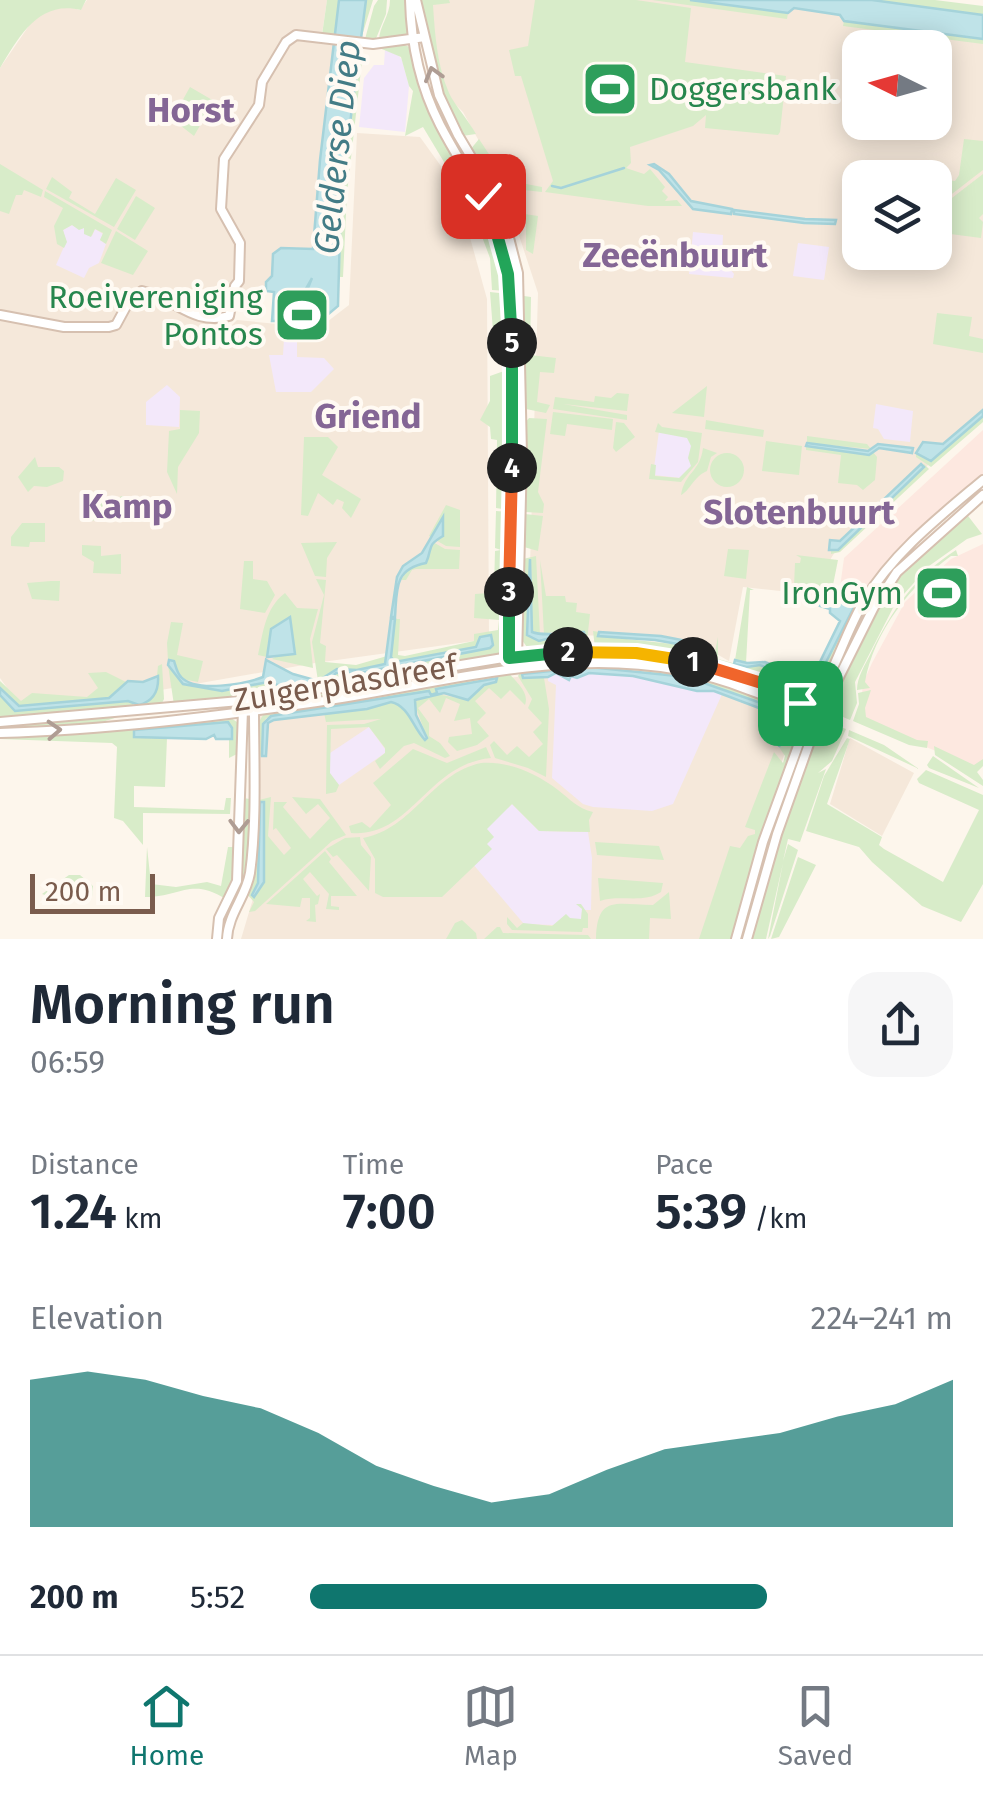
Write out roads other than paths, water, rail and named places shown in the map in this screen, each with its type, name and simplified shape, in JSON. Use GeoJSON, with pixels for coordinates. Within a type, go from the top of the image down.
{"type":"FeatureCollection","features":[{"type":"Feature","properties":{"kind":"main road"},"geometry":{"type":"LineString","coordinates":[[413,0],[445,110],[505,222],[515,293],[518,630],[513,668]]}},
{"type":"Feature","properties":{"kind":"main road"},"geometry":{"type":"LineString","coordinates":[[413,0],[412,39],[420,76],[435,114],[483,196],[515,293]]}},
{"type":"Feature","properties":{"kind":"main road"},"geometry":{"type":"LineString","coordinates":[[4,315],[64,327],[108,327],[116,325],[130,301],[142,291],[198,318],[225,318],[230,314],[234,286],[239,280],[240,243],[221,208],[224,160],[259,105],[262,82],[290,36],[369,44],[424,38]]}},
{"type":"Feature","properties":{"kind":"main road"},"geometry":{"type":"LineString","coordinates":[[825,694],[852,623],[884,572],[915,538],[983,480]]}},
{"type":"Feature","properties":{"kind":"main road"},"geometry":{"type":"LineString","coordinates":[[830,682],[897,572],[983,495]]}},
{"type":"Feature","properties":{"kind":"main road"},"geometry":{"type":"LineString","coordinates":[[492,660],[503,654],[508,640],[516,511]]}},
{"type":"Feature","properties":{"kind":"main road"},"geometry":{"type":"LineString","coordinates":[[518,630],[524,648],[539,654]]}},
{"type":"Feature","properties":{"kind":"main road"},"geometry":{"type":"LineString","coordinates":[[508,640],[513,657]]}},
{"type":"Feature","properties":{"kind":"main road","name":"Zuigerplasdreef"},"geometry":{"type":"LineString","coordinates":[[0,722],[250,703],[492,660],[589,650],[663,656],[804,696]]}},
{"type":"Feature","properties":{"kind":"main road","name":"Zuigerplasdreef"},"geometry":{"type":"LineString","coordinates":[[250,703],[272,708],[513,668],[585,662],[670,668],[731,683],[800,711]]}},
{"type":"Feature","properties":{"kind":"main road"},"geometry":{"type":"LineString","coordinates":[[747,939],[774,842],[808,747],[810,727],[800,711],[804,696],[825,694]]}},
{"type":"Feature","properties":{"kind":"main road"},"geometry":{"type":"LineString","coordinates":[[800,711],[806,698],[825,694]]}},
{"type":"Feature","properties":{"kind":"main road"},"geometry":{"type":"LineString","coordinates":[[736,939],[766,832],[800,738],[810,727],[829,723],[836,714],[825,694]]}},
{"type":"Feature","properties":{"kind":"main road"},"geometry":{"type":"LineString","coordinates":[[227,939],[230,918],[244,895],[251,868],[254,727],[250,703]]}},
{"type":"Feature","properties":{"kind":"main road","name":"Zuigerplasdreef"},"geometry":{"type":"LineString","coordinates":[[0,733],[243,712],[250,703]]}},
{"type":"Feature","properties":{"kind":"main road"},"geometry":{"type":"LineString","coordinates":[[254,727],[260,716],[272,708]]}},
{"type":"Feature","properties":{"kind":"main road"},"geometry":{"type":"LineString","coordinates":[[217,939],[219,918],[237,881],[243,712]]}},
{"type":"Feature","properties":{"kind":"main road"},"geometry":{"type":"LineString","coordinates":[[224,714],[234,717],[242,730]]}},
{"type":"Feature","properties":{"kind":"water","name":"Gelderse Diep"},"geometry":{"type":"Polygon","coordinates":[[[339,0],[366,0],[341,193],[338,306],[319,322],[307,322],[307,317],[315,313],[314,294],[306,293],[312,278],[304,292],[293,291],[292,321],[272,321],[274,292],[266,291],[266,282],[272,276],[273,254],[281,248],[313,249],[339,0]]]}},
{"type":"Feature","properties":{"kind":"water"},"geometry":{"type":"Polygon","coordinates":[[[690,0],[872,0],[983,15],[983,39],[952,35],[952,30],[914,30],[844,21],[840,15],[794,8],[788,13],[690,0]]]}},
{"type":"Feature","properties":{"kind":"water"},"geometry":{"type":"Polygon","coordinates":[[[650,165],[669,174],[691,201],[732,209],[731,214],[693,209],[650,165]]]}},
{"type":"Feature","properties":{"kind":"water"},"geometry":{"type":"Polygon","coordinates":[[[734,210],[836,220],[835,224],[804,223],[734,214],[734,210]]]}},
{"type":"Feature","properties":{"kind":"water"},"geometry":{"type":"Polygon","coordinates":[[[983,410],[983,416],[931,461],[916,453],[923,442],[943,444],[983,410]]]}},
{"type":"Feature","properties":{"kind":"water"},"geometry":{"type":"Polygon","coordinates":[[[807,443],[868,451],[878,444],[913,448],[912,453],[879,448],[869,455],[806,446],[807,443]]]}},
{"type":"Feature","properties":{"kind":"water"},"geometry":{"type":"Polygon","coordinates":[[[921,464],[924,467],[838,550],[829,550],[830,540],[840,541],[921,464]]]}},
{"type":"Feature","properties":{"kind":"water"},"geometry":{"type":"Polygon","coordinates":[[[443,517],[443,536],[432,545],[426,563],[408,570],[399,582],[395,617],[391,617],[397,577],[403,566],[422,553],[443,517]]]}},
{"type":"Feature","properties":{"kind":"water"},"geometry":{"type":"Polygon","coordinates":[[[530,559],[532,632],[584,632],[585,637],[539,641],[527,635],[530,559]]]}},
{"type":"Feature","properties":{"kind":"water"},"geometry":{"type":"Polygon","coordinates":[[[824,596],[856,603],[819,676],[803,682],[760,665],[734,664],[735,660],[765,662],[803,677],[815,672],[840,621],[830,609],[820,606],[824,596]]]}},
{"type":"Feature","properties":{"kind":"water"},"geometry":{"type":"Polygon","coordinates":[[[290,617],[295,654],[267,657],[271,629],[290,617]]]}},
{"type":"Feature","properties":{"kind":"water"},"geometry":{"type":"Polygon","coordinates":[[[391,618],[395,619],[391,657],[395,662],[476,647],[480,637],[491,635],[493,645],[366,672],[336,673],[323,685],[291,689],[268,682],[222,691],[183,684],[168,665],[169,660],[174,661],[181,677],[198,685],[233,684],[263,677],[266,660],[318,681],[337,669],[357,670],[385,664],[391,618]]]}},
{"type":"Feature","properties":{"kind":"water"},"geometry":{"type":"Polygon","coordinates":[[[599,632],[661,636],[707,645],[706,649],[598,636],[599,632]]]}},
{"type":"Feature","properties":{"kind":"water"},"geometry":{"type":"Polygon","coordinates":[[[589,667],[687,677],[778,709],[789,727],[779,747],[784,726],[780,716],[714,691],[697,691],[633,676],[589,673],[571,676],[569,680],[556,673],[523,678],[522,674],[589,667]]]}},
{"type":"Feature","properties":{"kind":"water"},"geometry":{"type":"Polygon","coordinates":[[[158,676],[154,695],[139,705],[128,701],[15,711],[0,695],[0,688],[19,706],[109,698],[128,681],[143,682],[158,676]]]}},
{"type":"Feature","properties":{"kind":"water"},"geometry":{"type":"Polygon","coordinates":[[[497,678],[468,700],[444,693],[415,700],[425,740],[407,713],[391,702],[367,709],[274,720],[268,723],[266,756],[262,756],[263,724],[271,716],[429,691],[431,695],[437,693],[436,689],[497,678]]]}},
{"type":"Feature","properties":{"kind":"water"},"geometry":{"type":"Polygon","coordinates":[[[228,722],[232,739],[216,739],[214,735],[206,739],[134,737],[134,730],[228,722]]]}},
{"type":"Feature","properties":{"kind":"water"},"geometry":{"type":"Polygon","coordinates":[[[260,802],[264,802],[264,882],[254,897],[258,883],[260,802]]]}},
{"type":"Feature","properties":{"kind":"waterway"},"geometry":{"type":"LineString","coordinates":[[552,186],[561,188],[624,168]]}},
{"type":"Feature","properties":{"kind":"place","name":"Doggersbank"},"geometry":{"type":"Point","coordinates":[610,89]}},
{"type":"Feature","properties":{"kind":"place","name":"Roeivereniging Pontos"},"geometry":{"type":"Point","coordinates":[302,315]}},
{"type":"Feature","properties":{"kind":"place","name":"IronGym"},"geometry":{"type":"Point","coordinates":[942,593]}},
{"type":"Feature","properties":{"kind":"district","name":"Horst"},"geometry":{"type":"Point","coordinates":[191,110]}},
{"type":"Feature","properties":{"kind":"district","name":"Zeeënbuurt"},"geometry":{"type":"Point","coordinates":[675,255]}},
{"type":"Feature","properties":{"kind":"district","name":"Griend"},"geometry":{"type":"Point","coordinates":[368,416]}},
{"type":"Feature","properties":{"kind":"district","name":"Kamp"},"geometry":{"type":"Point","coordinates":[127,506]}},
{"type":"Feature","properties":{"kind":"district","name":"Slotenbuurt"},"geometry":{"type":"Point","coordinates":[799,512]}}]}
